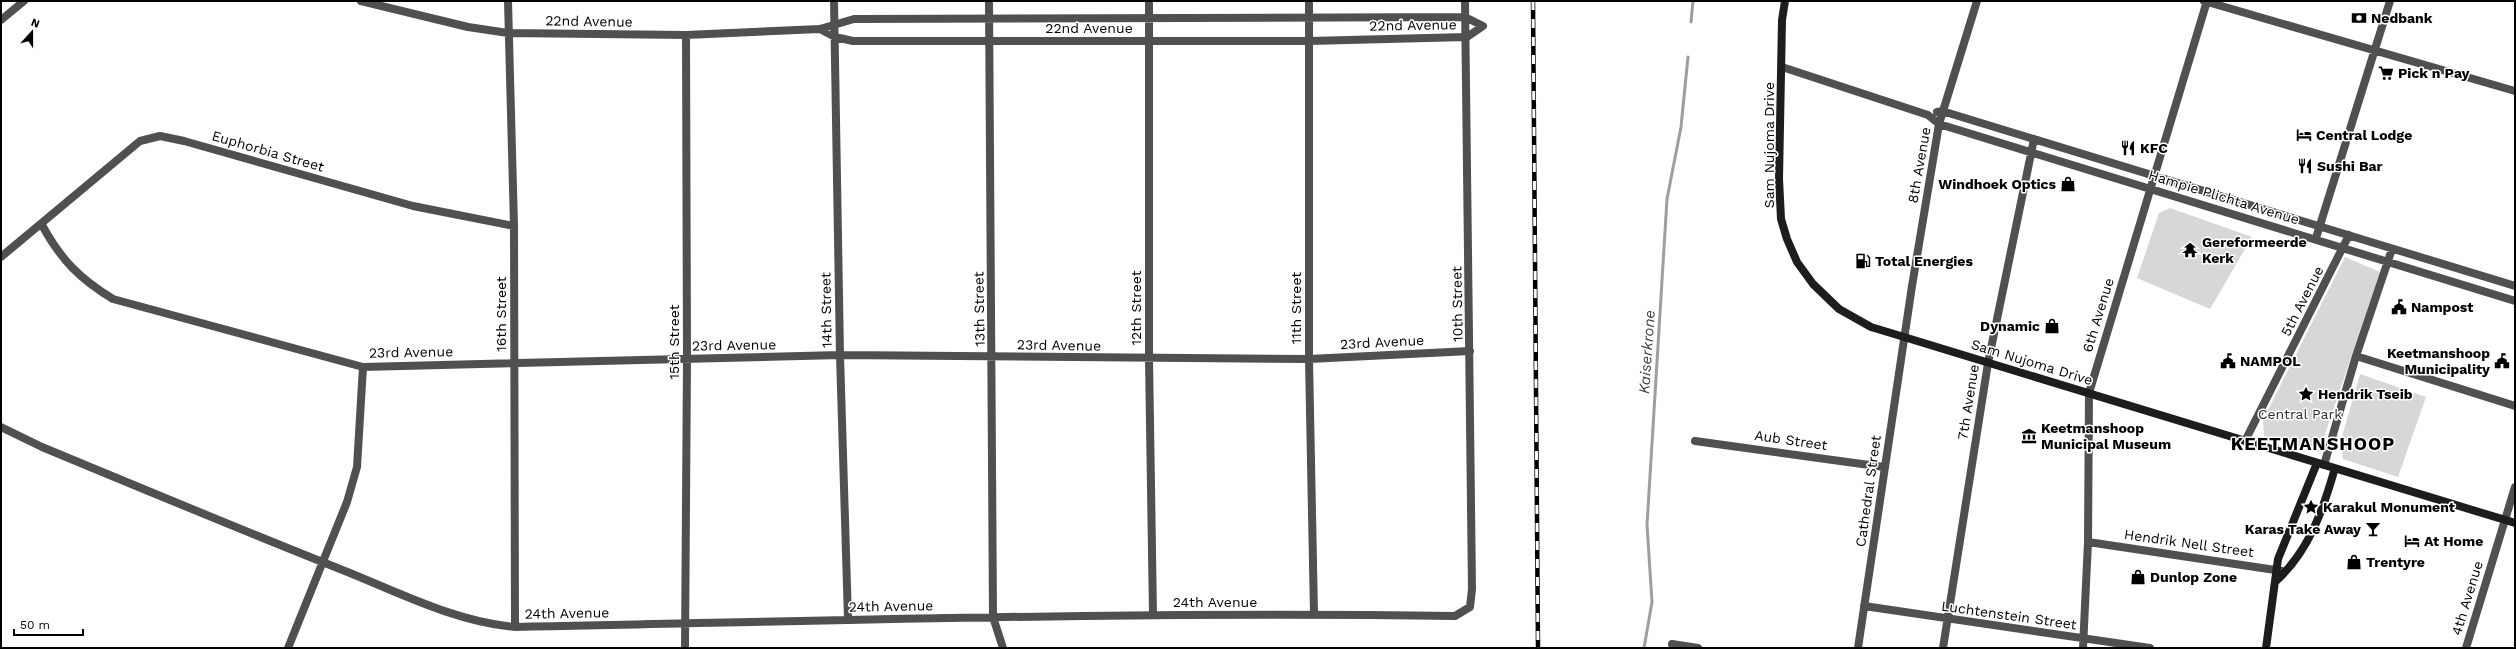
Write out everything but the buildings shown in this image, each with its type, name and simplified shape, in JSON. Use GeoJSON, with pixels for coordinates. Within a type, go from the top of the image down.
{"type":"FeatureCollection","features":[{"type":"Feature","properties":{"kind":"main road","name":"Sam Nujoma Drive"},"geometry":{"type":"LineString","coordinates":[[1779,1],[1782,20]]}},
{"type":"Feature","properties":{"kind":"main road","name":"Sam Nujoma Drive"},"geometry":{"type":"LineString","coordinates":[[1785,1],[1782,20],[1779,179],[1781,219],[1797,262],[1812,284],[1839,309],[1871,327],[2515,523]]}},
{"type":"Feature","properties":{"kind":"main road"},"geometry":{"type":"LineString","coordinates":[[2266,648],[2278,559],[2321,464]]}},
{"type":"Feature","properties":{"kind":"main road"},"geometry":{"type":"LineString","coordinates":[[2276,581],[2301,553],[2311,535],[2335,468]]}},
{"type":"Feature","properties":{"kind":"street"},"geometry":{"type":"LineString","coordinates":[[1,20],[24,1]]}},
{"type":"Feature","properties":{"kind":"street","name":"22nd Avenue"},"geometry":{"type":"LineString","coordinates":[[361,1],[468,27],[508,33],[686,35],[820,29],[854,19],[1309,19],[1465,17],[1482,26],[1466,37],[1309,41],[853,41],[835,37],[820,29]]}},
{"type":"Feature","properties":{"kind":"street","name":"16th Street"},"geometry":{"type":"LineString","coordinates":[[508,1],[514,226],[515,627]]}},
{"type":"Feature","properties":{"kind":"street","name":"14th Street"},"geometry":{"type":"LineString","coordinates":[[834,1],[840,356],[848,619]]}},
{"type":"Feature","properties":{"kind":"street","name":"13th Street"},"geometry":{"type":"LineString","coordinates":[[989,1],[988,40],[993,357],[993,617],[1003,648]]}},
{"type":"Feature","properties":{"kind":"street","name":"12th Street"},"geometry":{"type":"LineString","coordinates":[[1149,1],[1149,359],[1153,615]]}},
{"type":"Feature","properties":{"kind":"street","name":"11th Street"},"geometry":{"type":"LineString","coordinates":[[1309,1],[1309,359],[1314,614]]}},
{"type":"Feature","properties":{"kind":"street","name":"10th Street"},"geometry":{"type":"LineString","coordinates":[[1465,1],[1472,589],[1470,608]]}},
{"type":"Feature","properties":{"kind":"street","name":"8th Avenue"},"geometry":{"type":"LineString","coordinates":[[1904,337],[1939,124],[1977,1]]}},
{"type":"Feature","properties":{"kind":"street"},"geometry":{"type":"LineString","coordinates":[[2206,1],[2515,91]]}},
{"type":"Feature","properties":{"kind":"street","name":"6th Avenue"},"geometry":{"type":"LineString","coordinates":[[2083,648],[2088,542],[2088,393],[2206,1]]}},
{"type":"Feature","properties":{"kind":"street"},"geometry":{"type":"LineString","coordinates":[[2316,238],[2390,1]]}},
{"type":"Feature","properties":{"kind":"street","name":"15th Street"},"geometry":{"type":"LineString","coordinates":[[685,648],[687,359],[686,35]]}},
{"type":"Feature","properties":{"kind":"street","name":"Hampie Plichta Avenue"},"geometry":{"type":"LineString","coordinates":[[1782,67],[1928,115],[1939,124],[2316,238],[2515,301]]}},
{"type":"Feature","properties":{"kind":"street"},"geometry":{"type":"LineString","coordinates":[[1928,115],[1942,111]]}},
{"type":"Feature","properties":{"kind":"street","name":"Hampie Plichta Avenue"},"geometry":{"type":"LineString","coordinates":[[1942,111],[2515,286]]}},
{"type":"Feature","properties":{"kind":"street","name":"Euphorbia Street"},"geometry":{"type":"LineString","coordinates":[[1,257],[42,225],[140,141],[160,136],[191,143],[413,206],[514,226]]}},
{"type":"Feature","properties":{"kind":"street","name":"7th Avenue"},"geometry":{"type":"LineString","coordinates":[[1943,648],[1988,363],[2034,139]]}},
{"type":"Feature","properties":{"kind":"street","name":"23rd Avenue"},"geometry":{"type":"LineString","coordinates":[[42,225],[67,264],[89,285],[113,299],[363,367],[840,356],[1309,359],[1470,350]]}},
{"type":"Feature","properties":{"kind":"street","name":"5th Avenue"},"geometry":{"type":"LineString","coordinates":[[2245,441],[2344,248],[2349,235]]}},
{"type":"Feature","properties":{"kind":"street"},"geometry":{"type":"LineString","coordinates":[[2321,464],[2392,249]]}},
{"type":"Feature","properties":{"kind":"street","name":"Cathedral Street"},"geometry":{"type":"LineString","coordinates":[[1858,648],[1904,337]]}},
{"type":"Feature","properties":{"kind":"street"},"geometry":{"type":"LineString","coordinates":[[2356,356],[2515,406]]}},
{"type":"Feature","properties":{"kind":"street"},"geometry":{"type":"LineString","coordinates":[[288,648],[347,502],[357,467],[363,367]]}},
{"type":"Feature","properties":{"kind":"street","name":"24th Avenue"},"geometry":{"type":"LineString","coordinates":[[1,427],[42,448],[322,562],[453,614],[488,625],[515,627],[848,619],[1153,615],[1314,614],[1455,616],[1470,608]]}},
{"type":"Feature","properties":{"kind":"street","name":"Aub Street"},"geometry":{"type":"LineString","coordinates":[[1695,440],[1884,467]]}},
{"type":"Feature","properties":{"kind":"street","name":"4th Avenue"},"geometry":{"type":"LineString","coordinates":[[2466,648],[2515,487]]}},
{"type":"Feature","properties":{"kind":"street","name":"Hendrik Nell Street"},"geometry":{"type":"LineString","coordinates":[[2088,542],[2277,569],[2285,572]]}},
{"type":"Feature","properties":{"kind":"street","name":"Luchtenstein Street"},"geometry":{"type":"LineString","coordinates":[[1864,606],[1947,620],[2150,648]]}},
{"type":"Feature","properties":{"kind":"street"},"geometry":{"type":"LineString","coordinates":[[1672,644],[1698,648]]}},
{"type":"Feature","properties":{"kind":"green space"},"geometry":{"type":"Polygon","coordinates":[[[2170,208],[2252,237],[2210,309],[2137,278],[2159,213],[2170,208]]]}},
{"type":"Feature","properties":{"kind":"green space","name":"Central Park"},"geometry":{"type":"Polygon","coordinates":[[[2345,257],[2380,272],[2319,452],[2264,436],[2263,420],[2345,257]]]}},
{"type":"Feature","properties":{"kind":"green space"},"geometry":{"type":"Polygon","coordinates":[[[2360,374],[2426,397],[2398,477],[2343,459],[2341,440],[2360,374]]]}},
{"type":"Feature","properties":{"kind":"waterway","name":"Kaiserkrone"},"geometry":{"type":"LineString","coordinates":[[1691,22],[1693,1]]}},
{"type":"Feature","properties":{"kind":"waterway","name":"Kaiserkrone"},"geometry":{"type":"LineString","coordinates":[[1644,648],[1652,602],[1647,525],[1667,199],[1681,127],[1688,57]]}},
{"type":"Feature","properties":{"kind":"railway"},"geometry":{"type":"LineString","coordinates":[[1533,1],[1538,648]]}},
{"type":"Feature","properties":{"kind":"place","name":"Nedbank"},"geometry":{"type":"Point","coordinates":[2359,18]}},
{"type":"Feature","properties":{"kind":"place","name":"Pick n Pay"},"geometry":{"type":"Point","coordinates":[2386,73]}},
{"type":"Feature","properties":{"kind":"place","name":"Central Lodge"},"geometry":{"type":"Point","coordinates":[2304,135]}},
{"type":"Feature","properties":{"kind":"place","name":"KFC"},"geometry":{"type":"Point","coordinates":[2128,148]}},
{"type":"Feature","properties":{"kind":"place","name":"Sushi Bar"},"geometry":{"type":"Point","coordinates":[2305,166]}},
{"type":"Feature","properties":{"kind":"place","name":"Windhoek Optics"},"geometry":{"type":"Point","coordinates":[2068,184]}},
{"type":"Feature","properties":{"kind":"place","name":"Gereformeerde Kerk"},"geometry":{"type":"Point","coordinates":[2190,250]}},
{"type":"Feature","properties":{"kind":"place","name":"Total Energies"},"geometry":{"type":"Point","coordinates":[1863,261]}},
{"type":"Feature","properties":{"kind":"place","name":"Nampost"},"geometry":{"type":"Point","coordinates":[2399,307]}},
{"type":"Feature","properties":{"kind":"place","name":"Dynamic"},"geometry":{"type":"Point","coordinates":[2052,326]}},
{"type":"Feature","properties":{"kind":"place","name":"NAMPOL"},"geometry":{"type":"Point","coordinates":[2228,361]}},
{"type":"Feature","properties":{"kind":"place","name":"Keetmanshoop Municipality"},"geometry":{"type":"Point","coordinates":[2502,361]}},
{"type":"Feature","properties":{"kind":"place","name":"Hendrik Tseib"},"geometry":{"type":"Point","coordinates":[2306,394]}},
{"type":"Feature","properties":{"kind":"place","name":"Keetmanshoop Municipal Museum"},"geometry":{"type":"Point","coordinates":[2029,436]}},
{"type":"Feature","properties":{"kind":"place","name":"Karakul Monument"},"geometry":{"type":"Point","coordinates":[2311,507]}},
{"type":"Feature","properties":{"kind":"place","name":"Karas Take Away"},"geometry":{"type":"Point","coordinates":[2373,529]}},
{"type":"Feature","properties":{"kind":"place","name":"At Home"},"geometry":{"type":"Point","coordinates":[2412,541]}},
{"type":"Feature","properties":{"kind":"place","name":"Trentyre"},"geometry":{"type":"Point","coordinates":[2354,562]}},
{"type":"Feature","properties":{"kind":"place","name":"Dunlop Zone"},"geometry":{"type":"Point","coordinates":[2138,577]}},
{"type":"Feature","properties":{"kind":"district","name":"KEETMANSHOOP"},"geometry":{"type":"Point","coordinates":[2313,443]}}]}
